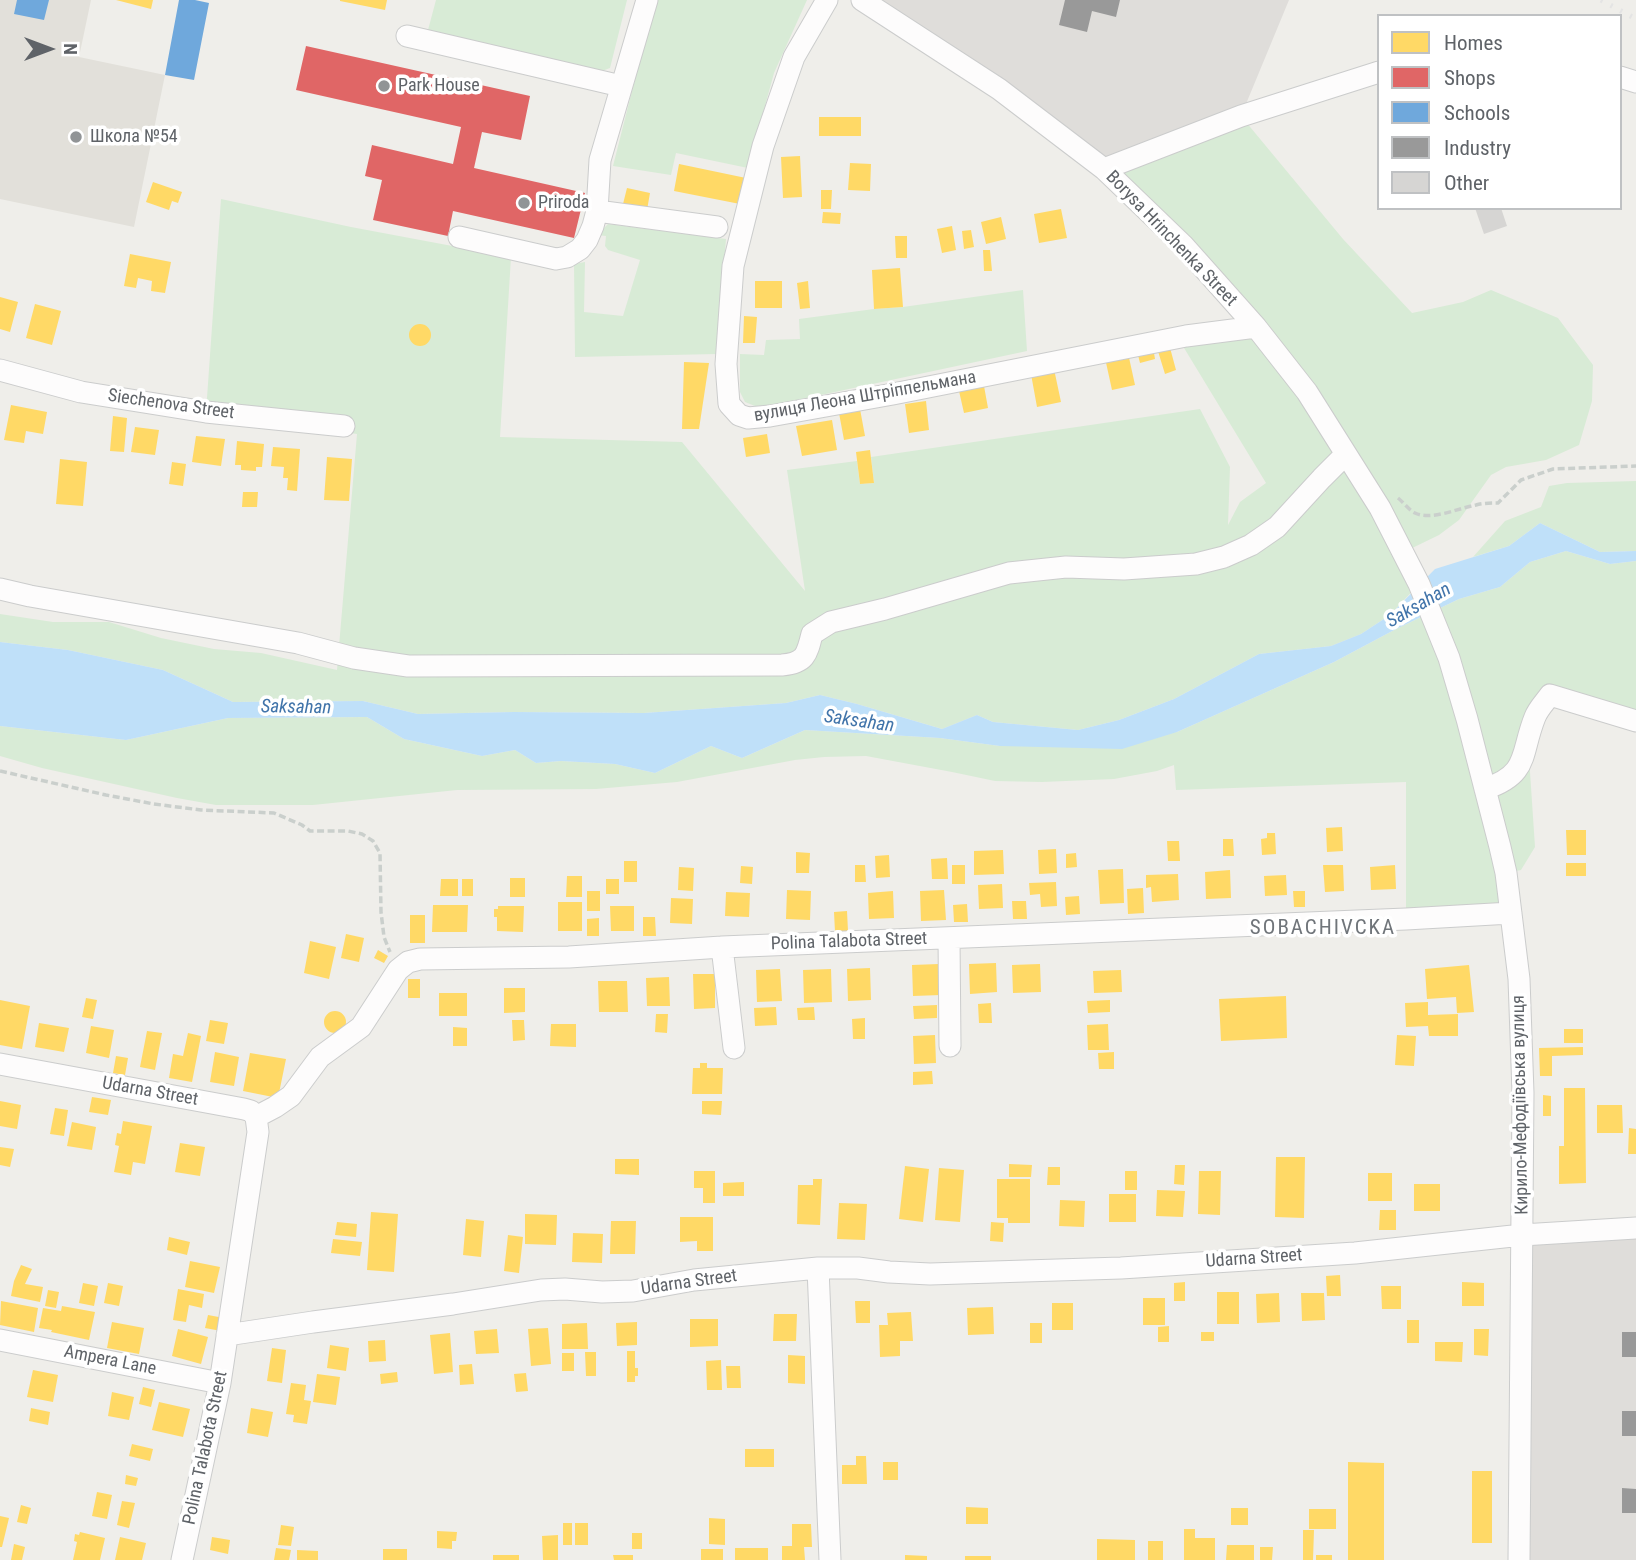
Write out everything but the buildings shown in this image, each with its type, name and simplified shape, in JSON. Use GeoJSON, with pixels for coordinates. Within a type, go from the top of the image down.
{"type":"FeatureCollection","features":[{"type":"Feature","properties":{"kind":"street"},"geometry":{"type":"LineString","coordinates":[[459,237],[556,259],[567,257],[580,249],[587,240],[597,211],[600,160],[647,0]]}},
{"type":"Feature","properties":{"kind":"street","name":"вулиця Леона Штріппельмана"},"geometry":{"type":"LineString","coordinates":[[827,0],[794,57],[763,146],[733,266],[726,364],[729,404],[739,415],[748,418],[770,416],[1186,336],[1256,327]]}},
{"type":"Feature","properties":{"kind":"street","name":"Borysa Hrinchenka Street"},"geometry":{"type":"LineString","coordinates":[[862,0],[999,89],[1104,169],[1183,245],[1256,327],[1307,392],[1380,508],[1419,584],[1448,658]]}},
{"type":"Feature","properties":{"kind":"street"},"geometry":{"type":"LineString","coordinates":[[407,36],[621,86]]}},
{"type":"Feature","properties":{"kind":"street"},"geometry":{"type":"LineString","coordinates":[[1104,169],[1241,116],[1377,73]]}},
{"type":"Feature","properties":{"kind":"street"},"geometry":{"type":"LineString","coordinates":[[597,211],[718,227]]}},
{"type":"Feature","properties":{"kind":"street","name":"Siechenova Street"},"geometry":{"type":"LineString","coordinates":[[0,370],[81,391],[206,412],[344,426]]}},
{"type":"Feature","properties":{"kind":"street"},"geometry":{"type":"LineString","coordinates":[[0,589],[298,643],[354,658],[408,666],[795,664],[807,655],[812,634],[831,622],[1009,573],[1066,567],[1136,568],[1196,564],[1224,557],[1251,545],[1277,527],[1346,454]]}},
{"type":"Feature","properties":{"kind":"street","name":"Кирило-Мефодіївська вулиця"},"geometry":{"type":"LineString","coordinates":[[1448,658],[1467,719],[1506,873],[1519,979],[1522,1035],[1519,1560]]}},
{"type":"Feature","properties":{"kind":"street"},"geometry":{"type":"LineString","coordinates":[[1485,789],[1501,784],[1518,769],[1535,716],[1550,695],[1636,721]]}},
{"type":"Feature","properties":{"kind":"street","name":"Polina Talabota Street"},"geometry":{"type":"LineString","coordinates":[[398,970],[408,962],[420,959],[569,957],[722,947],[1511,913]]}},
{"type":"Feature","properties":{"kind":"street"},"geometry":{"type":"LineString","coordinates":[[949,938],[950,1046]]}},
{"type":"Feature","properties":{"kind":"street"},"geometry":{"type":"LineString","coordinates":[[722,947],[734,1048]]}},
{"type":"Feature","properties":{"kind":"street"},"geometry":{"type":"LineString","coordinates":[[227,1335],[258,1132],[256,1117],[291,1096],[320,1057],[361,1027],[398,970]]}},
{"type":"Feature","properties":{"kind":"street","name":"Udarna Street"},"geometry":{"type":"LineString","coordinates":[[0,1064],[244,1109],[251,1111],[256,1117]]}},
{"type":"Feature","properties":{"kind":"street","name":"Udarna Street"},"geometry":{"type":"LineString","coordinates":[[227,1335],[541,1290],[633,1291],[694,1280],[817,1268],[858,1268],[930,1274],[1121,1268],[1355,1252],[1522,1235],[1636,1228]]}},
{"type":"Feature","properties":{"kind":"street"},"geometry":{"type":"LineString","coordinates":[[817,1268],[830,1560]]}},
{"type":"Feature","properties":{"kind":"street","name":"Polina Talabota Street"},"geometry":{"type":"LineString","coordinates":[[182,1560],[220,1383],[227,1335]]}},
{"type":"Feature","properties":{"kind":"street","name":"Ampera Lane"},"geometry":{"type":"LineString","coordinates":[[0,1339],[220,1383]]}},
{"type":"Feature","properties":{"kind":"path"},"geometry":{"type":"LineString","coordinates":[[1395,494],[1415,514],[1438,514],[1480,504],[1498,503],[1521,480],[1553,469],[1636,466]]}},
{"type":"Feature","properties":{"kind":"path"},"geometry":{"type":"LineString","coordinates":[[0,771],[154,804],[201,810],[274,813],[295,821],[310,831],[348,831],[362,834],[373,841],[380,853],[384,937],[398,970]]}},
{"type":"Feature","properties":{"kind":"shaded area","name":"Школа №54"},"geometry":{"type":"Polygon","coordinates":[[[0,0],[91,0],[79,57],[165,75],[134,227],[0,199],[0,0]]]}},
{"type":"Feature","properties":{"kind":"shaded area"},"geometry":{"type":"Polygon","coordinates":[[[862,0],[1289,0],[1241,116],[1104,169],[862,0]]]}},
{"type":"Feature","properties":{"kind":"shaded area"},"geometry":{"type":"Polygon","coordinates":[[[1636,1228],[1636,1560],[1519,1560],[1522,1235],[1636,1228]]]}},
{"type":"Feature","properties":{"kind":"green space"},"geometry":{"type":"Polygon","coordinates":[[[436,0],[627,0],[610,68],[602,71],[428,30],[436,0]]]}},
{"type":"Feature","properties":{"kind":"green space"},"geometry":{"type":"Polygon","coordinates":[[[655,0],[807,0],[774,73],[748,168],[676,153],[671,175],[613,166],[655,0]]]}},
{"type":"Feature","properties":{"kind":"green space"},"geometry":{"type":"Polygon","coordinates":[[[1241,116],[1343,239],[1412,313],[1463,302],[1491,290],[1558,318],[1593,365],[1592,401],[1579,445],[1546,460],[1506,467],[1491,475],[1459,520],[1439,535],[1404,552],[1419,584],[1390,615],[1361,634],[1331,646],[1259,654],[1174,699],[1119,720],[1078,730],[993,722],[977,715],[942,729],[820,695],[786,703],[644,713],[418,714],[363,701],[233,702],[163,670],[68,650],[0,642],[0,614],[53,622],[109,622],[161,638],[214,649],[261,653],[337,670],[357,434],[206,412],[221,199],[511,257],[500,437],[682,442],[805,591],[787,470],[857,461],[860,484],[874,483],[871,457],[1200,409],[1230,467],[1228,525],[1240,502],[1266,483],[1178,338],[1255,327],[1104,169],[1241,116]]]}},
{"type":"Feature","properties":{"kind":"green space"},"geometry":{"type":"Polygon","coordinates":[[[608,224],[726,239],[717,354],[575,357],[574,264],[585,262],[584,312],[623,316],[640,260],[608,250],[605,246],[606,236],[597,235],[608,224]]]}},
{"type":"Feature","properties":{"kind":"green space"},"geometry":{"type":"Polygon","coordinates":[[[1023,290],[1027,351],[760,408],[745,402],[740,392],[740,354],[764,355],[766,340],[800,339],[799,319],[1023,290]]]}},
{"type":"Feature","properties":{"kind":"green space"},"geometry":{"type":"Polygon","coordinates":[[[1636,481],[1636,551],[1600,552],[1540,523],[1509,546],[1473,557],[1505,521],[1541,507],[1549,486],[1636,481]]]}},
{"type":"Feature","properties":{"kind":"green space"},"geometry":{"type":"Polygon","coordinates":[[[1566,551],[1610,564],[1636,561],[1636,721],[1550,695],[1528,742],[1535,847],[1521,870],[1506,873],[1511,913],[1406,919],[1406,782],[1176,790],[1174,765],[1114,779],[995,781],[866,756],[795,760],[677,782],[596,789],[457,790],[313,805],[216,805],[42,768],[0,756],[0,726],[126,740],[228,718],[367,717],[404,739],[482,756],[515,750],[536,763],[561,761],[615,764],[655,773],[711,746],[742,758],[805,730],[940,738],[1000,746],[1177,732],[1334,662],[1459,599],[1500,587],[1530,562],[1566,551]]]}},
{"type":"Feature","properties":{"kind":"water","name":"Saksahan"},"geometry":{"type":"Polygon","coordinates":[[[1540,523],[1600,552],[1636,551],[1636,561],[1610,564],[1566,551],[1530,562],[1500,587],[1459,599],[1334,662],[1177,732],[1122,749],[1000,746],[940,738],[805,730],[742,758],[711,746],[655,773],[615,764],[561,761],[536,763],[515,750],[482,756],[404,739],[367,717],[228,718],[126,740],[0,726],[0,642],[68,650],[163,670],[233,702],[363,701],[418,714],[644,713],[786,703],[820,695],[942,729],[977,715],[993,722],[1078,730],[1119,720],[1174,699],[1259,654],[1331,646],[1361,634],[1390,615],[1435,569],[1509,546],[1540,523]]]}},
{"type":"Feature","properties":{"kind":"railway"},"geometry":{"type":"LineString","coordinates":[[1601,0],[1636,19]]}},
{"type":"Feature","properties":{"kind":"place","name":"Park House"},"geometry":{"type":"Point","coordinates":[384,86]}},
{"type":"Feature","properties":{"kind":"place","name":"Школа №54"},"geometry":{"type":"Point","coordinates":[76,137]}},
{"type":"Feature","properties":{"kind":"place","name":"Priroda"},"geometry":{"type":"Point","coordinates":[524,203]}},
{"type":"Feature","properties":{"kind":"district","name":"SOBACHIVCKA"},"geometry":{"type":"Point","coordinates":[1323,929]}}]}
